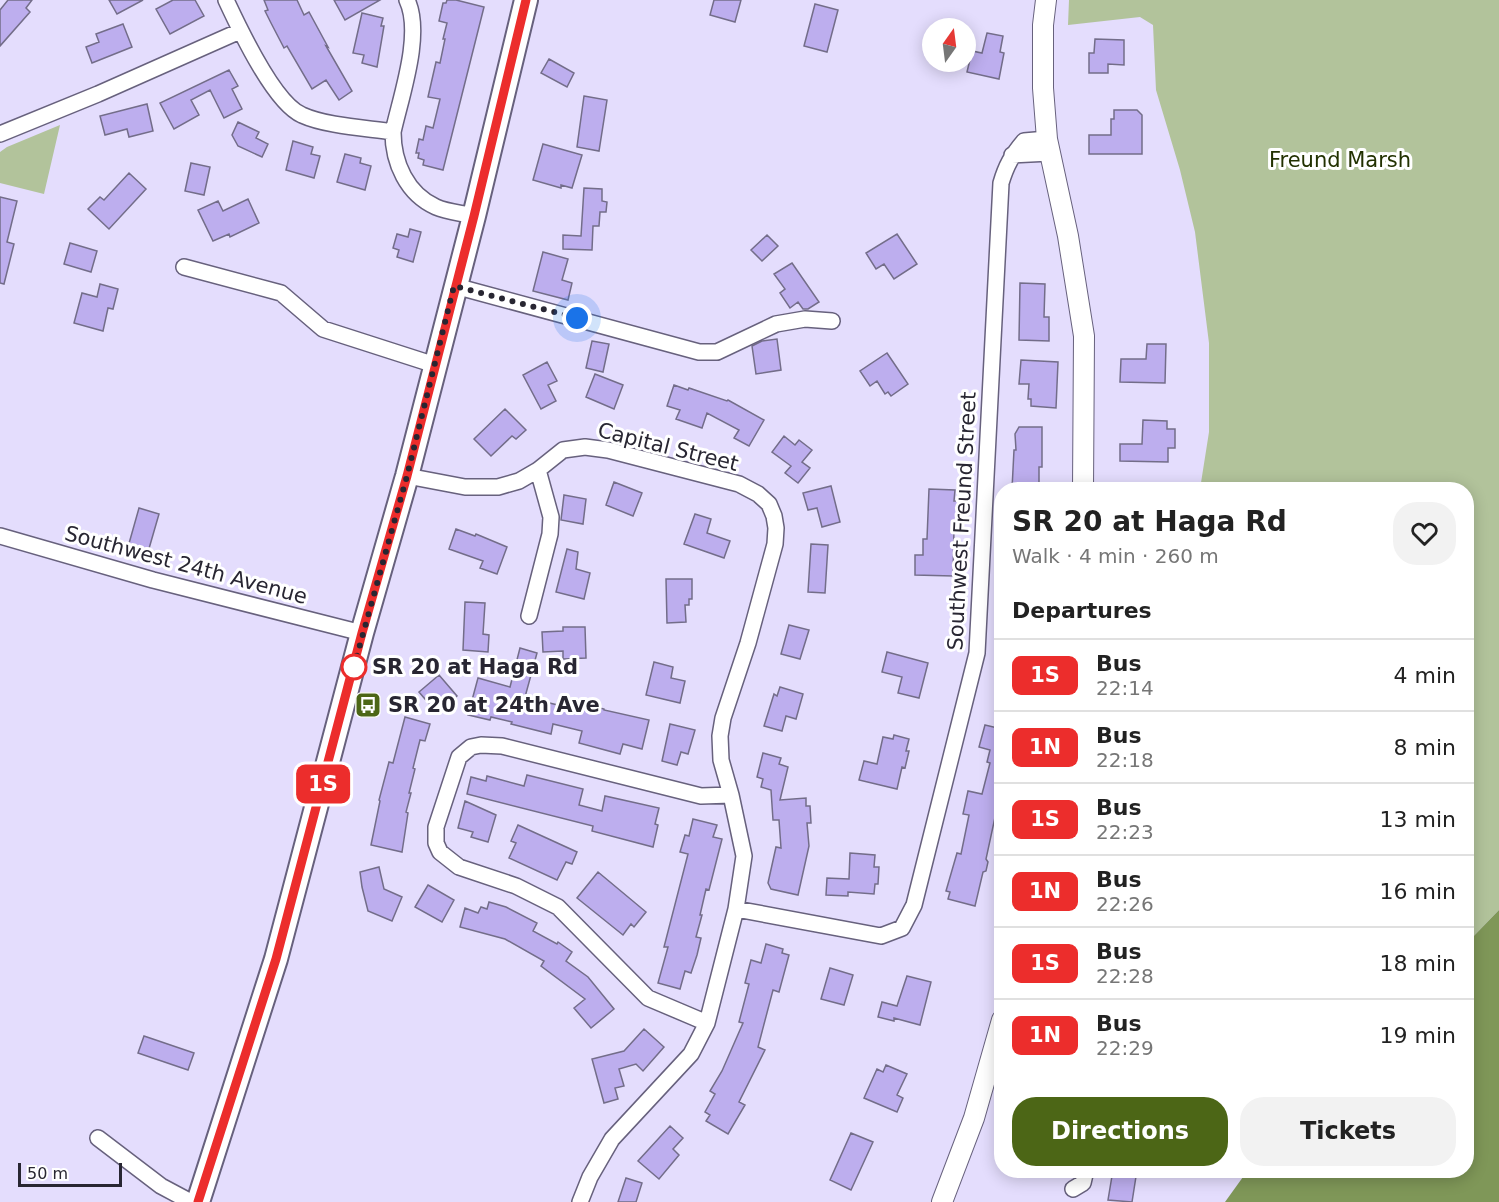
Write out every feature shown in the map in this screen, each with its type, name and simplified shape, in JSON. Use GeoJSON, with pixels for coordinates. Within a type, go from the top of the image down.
{"type":"FeatureCollection","features":[{"type":"Feature","properties":{"kind":"main road"},"geometry":{"type":"LineString","coordinates":[[198,1202],[276,959],[362,633],[407,476],[454,286],[474,216],[526,0]]}},
{"type":"Feature","properties":{"kind":"street"},"geometry":{"type":"LineString","coordinates":[[226,0],[240,31],[282,100],[300,114],[317,120],[393,132]]}},
{"type":"Feature","properties":{"kind":"street"},"geometry":{"type":"LineString","coordinates":[[407,0],[413,22],[412,47],[393,132],[393,146],[399,167],[412,190],[436,207],[474,216]]}},
{"type":"Feature","properties":{"kind":"street"},"geometry":{"type":"LineString","coordinates":[[1046,0],[1042,25],[1043,88],[1048,146],[1068,236],[1084,336],[1083,482]]}},
{"type":"Feature","properties":{"kind":"street"},"geometry":{"type":"LineString","coordinates":[[0,134],[98,94],[240,31]]}},
{"type":"Feature","properties":{"kind":"street","name":"Southwest Freund Street"},"geometry":{"type":"LineString","coordinates":[[736,909],[881,936],[902,928],[914,905],[977,652],[1002,183],[1006,166],[1012,155],[1048,146]]}},
{"type":"Feature","properties":{"kind":"street"},"geometry":{"type":"LineString","coordinates":[[184,267],[281,293],[323,329],[435,365]]}},
{"type":"Feature","properties":{"kind":"street"},"geometry":{"type":"LineString","coordinates":[[454,286],[699,352],[717,352],[776,324],[805,319],[832,321]]}},
{"type":"Feature","properties":{"kind":"street","name":"Capital Street"},"geometry":{"type":"LineString","coordinates":[[407,476],[483,489],[498,488],[519,481],[538,470],[563,450],[585,447],[608,450],[739,484],[758,494],[769,504],[774,516],[775,544],[748,644],[723,718],[720,736],[721,760],[744,856],[736,909],[706,1023],[691,1054],[612,1139],[590,1177],[580,1202]]}},
{"type":"Feature","properties":{"kind":"street"},"geometry":{"type":"LineString","coordinates":[[529,616],[550,534],[551,517],[538,470]]}},
{"type":"Feature","properties":{"kind":"street","name":"Southwest 24th Avenue"},"geometry":{"type":"LineString","coordinates":[[0,536],[153,580],[362,633]]}},
{"type":"Feature","properties":{"kind":"street"},"geometry":{"type":"LineString","coordinates":[[706,1023],[648,998],[558,908],[516,886],[466,870],[452,862],[440,852],[436,843],[436,827],[459,757],[471,747],[481,745],[502,746],[701,796],[731,795]]}},
{"type":"Feature","properties":{"kind":"street"},"geometry":{"type":"LineString","coordinates":[[942,1202],[974,1118],[994,1048]]}},
{"type":"Feature","properties":{"kind":"street"},"geometry":{"type":"LineString","coordinates":[[98,1138],[161,1186],[191,1202]]}},
{"type":"Feature","properties":{"kind":"street"},"geometry":{"type":"LineString","coordinates":[[1073,1189],[1083,1183],[1084,1178]]}},
{"type":"Feature","properties":{"kind":"green space","name":"Freund Marsh"},"geometry":{"type":"Polygon","coordinates":[[[1069,0],[1499,0],[1499,910],[1474,936],[1474,482],[1201,482],[1209,432],[1209,343],[1195,232],[1180,170],[1156,90],[1153,25],[1140,17],[1068,25],[1069,0]]]}},
{"type":"Feature","properties":{"kind":"green space"},"geometry":{"type":"Polygon","coordinates":[[[60,125],[44,194],[0,183],[0,152],[60,125]]]}},
{"type":"Feature","properties":{"kind":"shaded area"},"geometry":{"type":"Polygon","coordinates":[[[1499,910],[1499,1202],[1225,1202],[1242,1178],[1474,1178],[1474,936],[1499,910]]]}},
{"type":"Feature","properties":{"kind":"building"},"geometry":{"type":"Polygon","coordinates":[[[8,0],[32,0],[26,8],[30,12],[0,46],[0,10],[8,0]]]}},
{"type":"Feature","properties":{"kind":"building"},"geometry":{"type":"Polygon","coordinates":[[[109,0],[143,0],[117,14],[109,0]]]}},
{"type":"Feature","properties":{"kind":"building"},"geometry":{"type":"Polygon","coordinates":[[[173,0],[195,0],[204,16],[170,34],[156,9],[173,0]]]}},
{"type":"Feature","properties":{"kind":"building"},"geometry":{"type":"Polygon","coordinates":[[[264,0],[297,0],[304,15],[309,12],[352,91],[339,100],[326,80],[312,89],[287,46],[284,48],[265,11],[268,10],[264,0]]]}},
{"type":"Feature","properties":{"kind":"building"},"geometry":{"type":"Polygon","coordinates":[[[334,0],[380,0],[345,20],[334,0]]]}},
{"type":"Feature","properties":{"kind":"building"},"geometry":{"type":"Polygon","coordinates":[[[447,0],[484,7],[443,170],[423,165],[424,160],[418,158],[419,153],[416,153],[419,139],[423,140],[426,126],[433,128],[440,99],[428,97],[436,62],[440,63],[445,39],[443,39],[447,23],[439,21],[443,3],[447,0]]]}},
{"type":"Feature","properties":{"kind":"building"},"geometry":{"type":"Polygon","coordinates":[[[714,0],[741,0],[735,22],[710,15],[714,0]]]}},
{"type":"Feature","properties":{"kind":"building"},"geometry":{"type":"Polygon","coordinates":[[[815,4],[838,10],[827,52],[804,46],[815,4]]]}},
{"type":"Feature","properties":{"kind":"building"},"geometry":{"type":"Polygon","coordinates":[[[362,13],[383,18],[381,26],[384,26],[377,67],[362,63],[364,55],[353,53],[362,13]]]}},
{"type":"Feature","properties":{"kind":"building"},"geometry":{"type":"Polygon","coordinates":[[[123,24],[132,47],[92,63],[86,47],[99,42],[96,34],[123,24]]]}},
{"type":"Feature","properties":{"kind":"building"},"geometry":{"type":"Polygon","coordinates":[[[987,33],[1003,36],[1000,52],[1004,53],[999,79],[967,72],[976,72],[976,52],[982,53],[987,33]]]}},
{"type":"Feature","properties":{"kind":"building"},"geometry":{"type":"Polygon","coordinates":[[[1095,39],[1124,40],[1124,65],[1108,64],[1108,73],[1089,73],[1089,53],[1094,53],[1095,39]]]}},
{"type":"Feature","properties":{"kind":"building"},"geometry":{"type":"Polygon","coordinates":[[[549,59],[574,73],[567,87],[541,73],[549,59]]]}},
{"type":"Feature","properties":{"kind":"building"},"geometry":{"type":"Polygon","coordinates":[[[229,70],[238,86],[232,89],[242,109],[224,118],[210,90],[191,100],[199,115],[174,129],[160,103],[229,70]]]}},
{"type":"Feature","properties":{"kind":"building"},"geometry":{"type":"Polygon","coordinates":[[[584,96],[607,100],[599,151],[577,147],[584,96]]]}},
{"type":"Feature","properties":{"kind":"building"},"geometry":{"type":"Polygon","coordinates":[[[147,104],[153,131],[129,137],[127,129],[105,135],[100,116],[147,104]]]}},
{"type":"Feature","properties":{"kind":"building"},"geometry":{"type":"Polygon","coordinates":[[[1114,110],[1137,110],[1142,115],[1142,154],[1089,154],[1089,135],[1111,135],[1111,119],[1114,119],[1114,110]]]}},
{"type":"Feature","properties":{"kind":"building"},"geometry":{"type":"Polygon","coordinates":[[[238,122],[259,132],[256,138],[268,144],[262,157],[238,146],[232,135],[238,122]]]}},
{"type":"Feature","properties":{"kind":"building"},"geometry":{"type":"Polygon","coordinates":[[[293,141],[313,147],[311,154],[320,156],[314,178],[286,170],[293,141]]]}},
{"type":"Feature","properties":{"kind":"building"},"geometry":{"type":"Polygon","coordinates":[[[543,144],[582,155],[572,188],[561,185],[561,188],[533,180],[543,144]]]}},
{"type":"Feature","properties":{"kind":"building"},"geometry":{"type":"Polygon","coordinates":[[[345,154],[361,158],[360,163],[371,166],[365,190],[337,182],[345,154]]]}},
{"type":"Feature","properties":{"kind":"building"},"geometry":{"type":"Polygon","coordinates":[[[191,163],[210,167],[204,195],[185,191],[191,163]]]}},
{"type":"Feature","properties":{"kind":"building"},"geometry":{"type":"Polygon","coordinates":[[[129,173],[146,189],[109,229],[88,209],[100,197],[104,200],[129,173]]]}},
{"type":"Feature","properties":{"kind":"building"},"geometry":{"type":"Polygon","coordinates":[[[584,188],[602,189],[602,201],[607,202],[606,212],[600,212],[599,226],[593,226],[592,250],[563,249],[563,235],[581,236],[584,188]]]}},
{"type":"Feature","properties":{"kind":"building"},"geometry":{"type":"Polygon","coordinates":[[[0,197],[17,201],[7,242],[14,244],[4,284],[0,283],[0,197]]]}},
{"type":"Feature","properties":{"kind":"building"},"geometry":{"type":"Polygon","coordinates":[[[248,199],[259,223],[230,237],[229,234],[213,241],[198,210],[218,201],[223,211],[248,199]]]}},
{"type":"Feature","properties":{"kind":"building"},"geometry":{"type":"Polygon","coordinates":[[[410,229],[421,232],[413,262],[397,257],[399,250],[393,248],[397,234],[408,237],[410,229]]]}},
{"type":"Feature","properties":{"kind":"building"},"geometry":{"type":"Polygon","coordinates":[[[897,234],[917,264],[894,279],[884,264],[876,269],[866,253],[897,234]]]}},
{"type":"Feature","properties":{"kind":"building"},"geometry":{"type":"Polygon","coordinates":[[[767,235],[778,246],[762,261],[751,250],[767,235]]]}},
{"type":"Feature","properties":{"kind":"building"},"geometry":{"type":"Polygon","coordinates":[[[70,243],[97,251],[91,272],[64,264],[70,243]]]}},
{"type":"Feature","properties":{"kind":"building"},"geometry":{"type":"Polygon","coordinates":[[[543,252],[568,259],[562,280],[572,283],[568,300],[533,291],[543,252]]]}},
{"type":"Feature","properties":{"kind":"building"},"geometry":{"type":"Polygon","coordinates":[[[792,263],[819,302],[808,309],[803,309],[798,302],[790,308],[780,293],[785,289],[774,274],[792,263]]]}},
{"type":"Feature","properties":{"kind":"building"},"geometry":{"type":"Polygon","coordinates":[[[1020,283],[1045,284],[1044,317],[1049,317],[1049,341],[1019,340],[1020,283]]]}},
{"type":"Feature","properties":{"kind":"building"},"geometry":{"type":"Polygon","coordinates":[[[100,284],[118,289],[113,309],[108,308],[103,331],[74,323],[82,293],[97,297],[100,284]]]}},
{"type":"Feature","properties":{"kind":"building"},"geometry":{"type":"Polygon","coordinates":[[[777,339],[781,370],[756,374],[752,346],[762,341],[777,339]]]}},
{"type":"Feature","properties":{"kind":"building"},"geometry":{"type":"Polygon","coordinates":[[[592,341],[609,344],[603,372],[586,368],[592,341]]]}},
{"type":"Feature","properties":{"kind":"building"},"geometry":{"type":"Polygon","coordinates":[[[1147,344],[1166,344],[1165,383],[1120,382],[1121,359],[1146,359],[1147,344]]]}},
{"type":"Feature","properties":{"kind":"building"},"geometry":{"type":"Polygon","coordinates":[[[887,353],[908,384],[891,396],[888,392],[885,394],[877,381],[870,386],[860,371],[887,353]]]}},
{"type":"Feature","properties":{"kind":"building"},"geometry":{"type":"Polygon","coordinates":[[[1021,360],[1058,362],[1056,408],[1031,406],[1031,399],[1028,399],[1029,384],[1019,384],[1021,360]]]}},
{"type":"Feature","properties":{"kind":"building"},"geometry":{"type":"Polygon","coordinates":[[[547,362],[557,381],[548,385],[556,401],[541,409],[523,375],[547,362]]]}},
{"type":"Feature","properties":{"kind":"building"},"geometry":{"type":"Polygon","coordinates":[[[595,374],[623,385],[614,409],[586,397],[595,374]]]}},
{"type":"Feature","properties":{"kind":"building"},"geometry":{"type":"Polygon","coordinates":[[[674,385],[728,400],[764,420],[749,446],[734,438],[739,430],[707,413],[702,428],[676,419],[680,410],[667,406],[674,385]]]}},
{"type":"Feature","properties":{"kind":"building"},"geometry":{"type":"Polygon","coordinates":[[[505,409],[526,430],[516,439],[512,436],[491,456],[474,439],[505,409]]]}},
{"type":"Feature","properties":{"kind":"building"},"geometry":{"type":"Polygon","coordinates":[[[1143,420],[1167,421],[1167,429],[1175,429],[1175,448],[1168,448],[1168,462],[1120,461],[1120,444],[1142,444],[1143,420]]]}},
{"type":"Feature","properties":{"kind":"building"},"geometry":{"type":"Polygon","coordinates":[[[1019,427],[1042,427],[1042,467],[1039,467],[1039,482],[1012,482],[1014,450],[1016,450],[1015,434],[1019,427]]]}},
{"type":"Feature","properties":{"kind":"building"},"geometry":{"type":"Polygon","coordinates":[[[784,436],[795,445],[799,440],[812,450],[802,462],[810,468],[798,483],[785,473],[791,466],[772,452],[784,436]]]}},
{"type":"Feature","properties":{"kind":"building"},"geometry":{"type":"Polygon","coordinates":[[[614,482],[642,493],[633,516],[606,505],[614,482]]]}},
{"type":"Feature","properties":{"kind":"building"},"geometry":{"type":"Polygon","coordinates":[[[831,486],[840,522],[822,527],[817,508],[808,510],[803,493],[831,486]]]}},
{"type":"Feature","properties":{"kind":"building"},"geometry":{"type":"Polygon","coordinates":[[[929,489],[955,490],[954,501],[959,501],[958,528],[954,528],[953,576],[915,575],[915,555],[923,555],[923,539],[927,539],[929,489]]]}},
{"type":"Feature","properties":{"kind":"building"},"geometry":{"type":"Polygon","coordinates":[[[564,495],[586,499],[583,524],[561,520],[564,495]]]}},
{"type":"Feature","properties":{"kind":"building"},"geometry":{"type":"Polygon","coordinates":[[[139,508],[159,514],[148,552],[128,547],[139,508]]]}},
{"type":"Feature","properties":{"kind":"building"},"geometry":{"type":"Polygon","coordinates":[[[695,514],[711,519],[707,533],[730,541],[724,558],[684,544],[695,514]]]}},
{"type":"Feature","properties":{"kind":"building"},"geometry":{"type":"Polygon","coordinates":[[[456,529],[475,536],[476,534],[507,547],[497,574],[480,568],[483,561],[449,549],[456,529]]]}},
{"type":"Feature","properties":{"kind":"building"},"geometry":{"type":"Polygon","coordinates":[[[811,544],[828,545],[825,593],[808,592],[811,544]]]}},
{"type":"Feature","properties":{"kind":"building"},"geometry":{"type":"Polygon","coordinates":[[[567,549],[578,552],[576,569],[590,573],[584,599],[556,592],[567,549]]]}},
{"type":"Feature","properties":{"kind":"building"},"geometry":{"type":"Polygon","coordinates":[[[666,579],[692,579],[692,599],[689,599],[689,605],[685,605],[686,622],[667,623],[666,579]]]}},
{"type":"Feature","properties":{"kind":"building"},"geometry":{"type":"Polygon","coordinates":[[[465,602],[485,603],[483,634],[489,635],[488,652],[463,650],[465,602]]]}},
{"type":"Feature","properties":{"kind":"building"},"geometry":{"type":"Polygon","coordinates":[[[789,625],[809,630],[800,659],[781,654],[789,625]]]}},
{"type":"Feature","properties":{"kind":"building"},"geometry":{"type":"Polygon","coordinates":[[[563,627],[585,627],[586,658],[563,659],[563,651],[543,652],[542,632],[563,631],[563,627]]]}},
{"type":"Feature","properties":{"kind":"building"},"geometry":{"type":"Polygon","coordinates":[[[520,648],[537,653],[525,697],[566,707],[568,699],[649,720],[642,749],[623,744],[620,754],[579,743],[582,731],[553,724],[551,734],[491,717],[490,720],[468,715],[478,678],[510,687],[520,648]]]}},
{"type":"Feature","properties":{"kind":"building"},"geometry":{"type":"Polygon","coordinates":[[[887,652],[928,663],[919,698],[898,693],[902,677],[882,672],[887,652]]]}},
{"type":"Feature","properties":{"kind":"building"},"geometry":{"type":"Polygon","coordinates":[[[654,662],[673,667],[671,678],[685,681],[680,703],[646,695],[654,662]]]}},
{"type":"Feature","properties":{"kind":"building"},"geometry":{"type":"Polygon","coordinates":[[[439,675],[457,696],[437,713],[419,692],[439,675]]]}},
{"type":"Feature","properties":{"kind":"building"},"geometry":{"type":"Polygon","coordinates":[[[780,687],[803,694],[796,719],[786,716],[782,731],[764,726],[774,694],[777,696],[780,687]]]}},
{"type":"Feature","properties":{"kind":"building"},"geometry":{"type":"Polygon","coordinates":[[[405,717],[430,724],[425,741],[420,740],[413,768],[415,769],[406,812],[408,813],[402,852],[371,845],[389,762],[393,763],[405,717]]]}},
{"type":"Feature","properties":{"kind":"building"},"geometry":{"type":"Polygon","coordinates":[[[670,724],[695,730],[688,754],[681,752],[677,765],[662,761],[670,724]]]}},
{"type":"Feature","properties":{"kind":"building"},"geometry":{"type":"Polygon","coordinates":[[[985,725],[994,727],[994,822],[986,859],[988,862],[986,871],[983,872],[975,906],[948,899],[950,892],[946,891],[957,853],[961,854],[969,815],[963,814],[968,791],[982,794],[990,763],[987,762],[990,750],[979,747],[985,725]]]}},
{"type":"Feature","properties":{"kind":"building"},"geometry":{"type":"Polygon","coordinates":[[[894,735],[909,739],[905,768],[902,767],[897,789],[859,780],[864,761],[877,764],[883,737],[893,739],[894,735]]]}},
{"type":"Feature","properties":{"kind":"building"},"geometry":{"type":"Polygon","coordinates":[[[763,753],[781,758],[779,764],[788,767],[780,800],[806,798],[806,806],[810,806],[811,823],[807,823],[809,846],[798,895],[771,889],[768,883],[776,847],[781,848],[779,820],[773,820],[771,790],[761,787],[763,779],[757,777],[763,753]]]}},
{"type":"Feature","properties":{"kind":"building"},"geometry":{"type":"Polygon","coordinates":[[[527,775],[583,789],[579,805],[602,811],[605,796],[659,808],[653,847],[592,831],[593,826],[467,794],[471,777],[486,781],[487,776],[524,786],[527,775]]]}},
{"type":"Feature","properties":{"kind":"building"},"geometry":{"type":"Polygon","coordinates":[[[465,801],[496,815],[488,842],[471,837],[473,832],[458,828],[465,801]]]}},
{"type":"Feature","properties":{"kind":"building"},"geometry":{"type":"Polygon","coordinates":[[[693,819],[717,825],[713,837],[722,839],[700,915],[702,915],[696,937],[701,938],[697,955],[691,973],[685,971],[680,989],[658,983],[668,947],[664,947],[688,854],[680,852],[685,835],[689,836],[693,819]]]}},
{"type":"Feature","properties":{"kind":"building"},"geometry":{"type":"Polygon","coordinates":[[[518,825],[577,852],[572,864],[566,862],[557,880],[509,858],[516,843],[511,841],[518,825]]]}},
{"type":"Feature","properties":{"kind":"building"},"geometry":{"type":"Polygon","coordinates":[[[850,853],[875,855],[874,867],[879,867],[878,884],[875,884],[874,894],[848,892],[848,896],[826,895],[827,878],[849,879],[850,853]]]}},
{"type":"Feature","properties":{"kind":"building"},"geometry":{"type":"Polygon","coordinates":[[[379,867],[384,889],[402,897],[392,921],[368,911],[362,887],[360,872],[379,867]]]}},
{"type":"Feature","properties":{"kind":"building"},"geometry":{"type":"Polygon","coordinates":[[[598,872],[646,912],[634,927],[631,924],[623,935],[577,898],[598,872]]]}},
{"type":"Feature","properties":{"kind":"building"},"geometry":{"type":"Polygon","coordinates":[[[428,885],[454,900],[442,922],[415,907],[428,885]]]}},
{"type":"Feature","properties":{"kind":"building"},"geometry":{"type":"Polygon","coordinates":[[[489,902],[506,907],[537,923],[533,931],[557,944],[558,942],[572,952],[566,961],[588,977],[614,1009],[591,1028],[574,1008],[585,999],[541,966],[544,961],[505,939],[460,927],[465,908],[478,913],[481,907],[487,909],[489,902]]]}},
{"type":"Feature","properties":{"kind":"building"},"geometry":{"type":"Polygon","coordinates":[[[766,944],[783,949],[782,953],[789,955],[779,992],[773,990],[758,1047],[765,1050],[739,1102],[745,1105],[728,1134],[706,1121],[710,1115],[705,1112],[715,1094],[710,1091],[722,1071],[743,1023],[739,1022],[749,984],[745,983],[751,960],[761,963],[766,944]]]}},
{"type":"Feature","properties":{"kind":"building"},"geometry":{"type":"Polygon","coordinates":[[[830,968],[853,975],[844,1005],[821,999],[830,968]]]}},
{"type":"Feature","properties":{"kind":"building"},"geometry":{"type":"Polygon","coordinates":[[[907,976],[931,982],[920,1025],[894,1018],[894,1021],[878,1017],[882,1002],[897,1006],[907,976]]]}},
{"type":"Feature","properties":{"kind":"building"},"geometry":{"type":"Polygon","coordinates":[[[644,1029],[664,1047],[643,1071],[636,1064],[619,1069],[624,1086],[615,1088],[618,1099],[604,1103],[592,1059],[624,1051],[644,1029]]]}},
{"type":"Feature","properties":{"kind":"building"},"geometry":{"type":"Polygon","coordinates":[[[144,1036],[194,1053],[188,1070],[138,1053],[144,1036]]]}},
{"type":"Feature","properties":{"kind":"building"},"geometry":{"type":"Polygon","coordinates":[[[886,1065],[907,1074],[897,1095],[903,1098],[897,1112],[864,1098],[877,1069],[883,1072],[886,1065]]]}},
{"type":"Feature","properties":{"kind":"building"},"geometry":{"type":"Polygon","coordinates":[[[670,1126],[683,1138],[673,1149],[679,1155],[659,1179],[638,1161],[670,1126]]]}},
{"type":"Feature","properties":{"kind":"building"},"geometry":{"type":"Polygon","coordinates":[[[851,1133],[873,1142],[851,1190],[830,1180],[851,1133]]]}},
{"type":"Feature","properties":{"kind":"building"},"geometry":{"type":"Polygon","coordinates":[[[626,1178],[642,1183],[636,1202],[618,1202],[626,1178]]]}},
{"type":"Feature","properties":{"kind":"building"},"geometry":{"type":"Polygon","coordinates":[[[1112,1178],[1136,1178],[1132,1202],[1108,1200],[1112,1178]]]}},
{"type":"Feature","properties":{"kind":"bus line","name":"1S"},"geometry":{"type":"LineString","coordinates":[[198,1202],[276,959],[362,633],[407,476],[454,286],[474,216],[526,0]]}},
{"type":"Feature","properties":{"kind":"place","name":"SR 20 at Haga Rd"},"geometry":{"type":"Point","coordinates":[354,667]}},
{"type":"Feature","properties":{"kind":"place","name":"SR 20 at 24th Ave"},"geometry":{"type":"Point","coordinates":[368,705]}},
{"type":"Feature","properties":{"kind":"route"},"geometry":{"type":"LineString","coordinates":[[354,667],[351,677],[407,476],[454,286],[577,318]]}}]}
